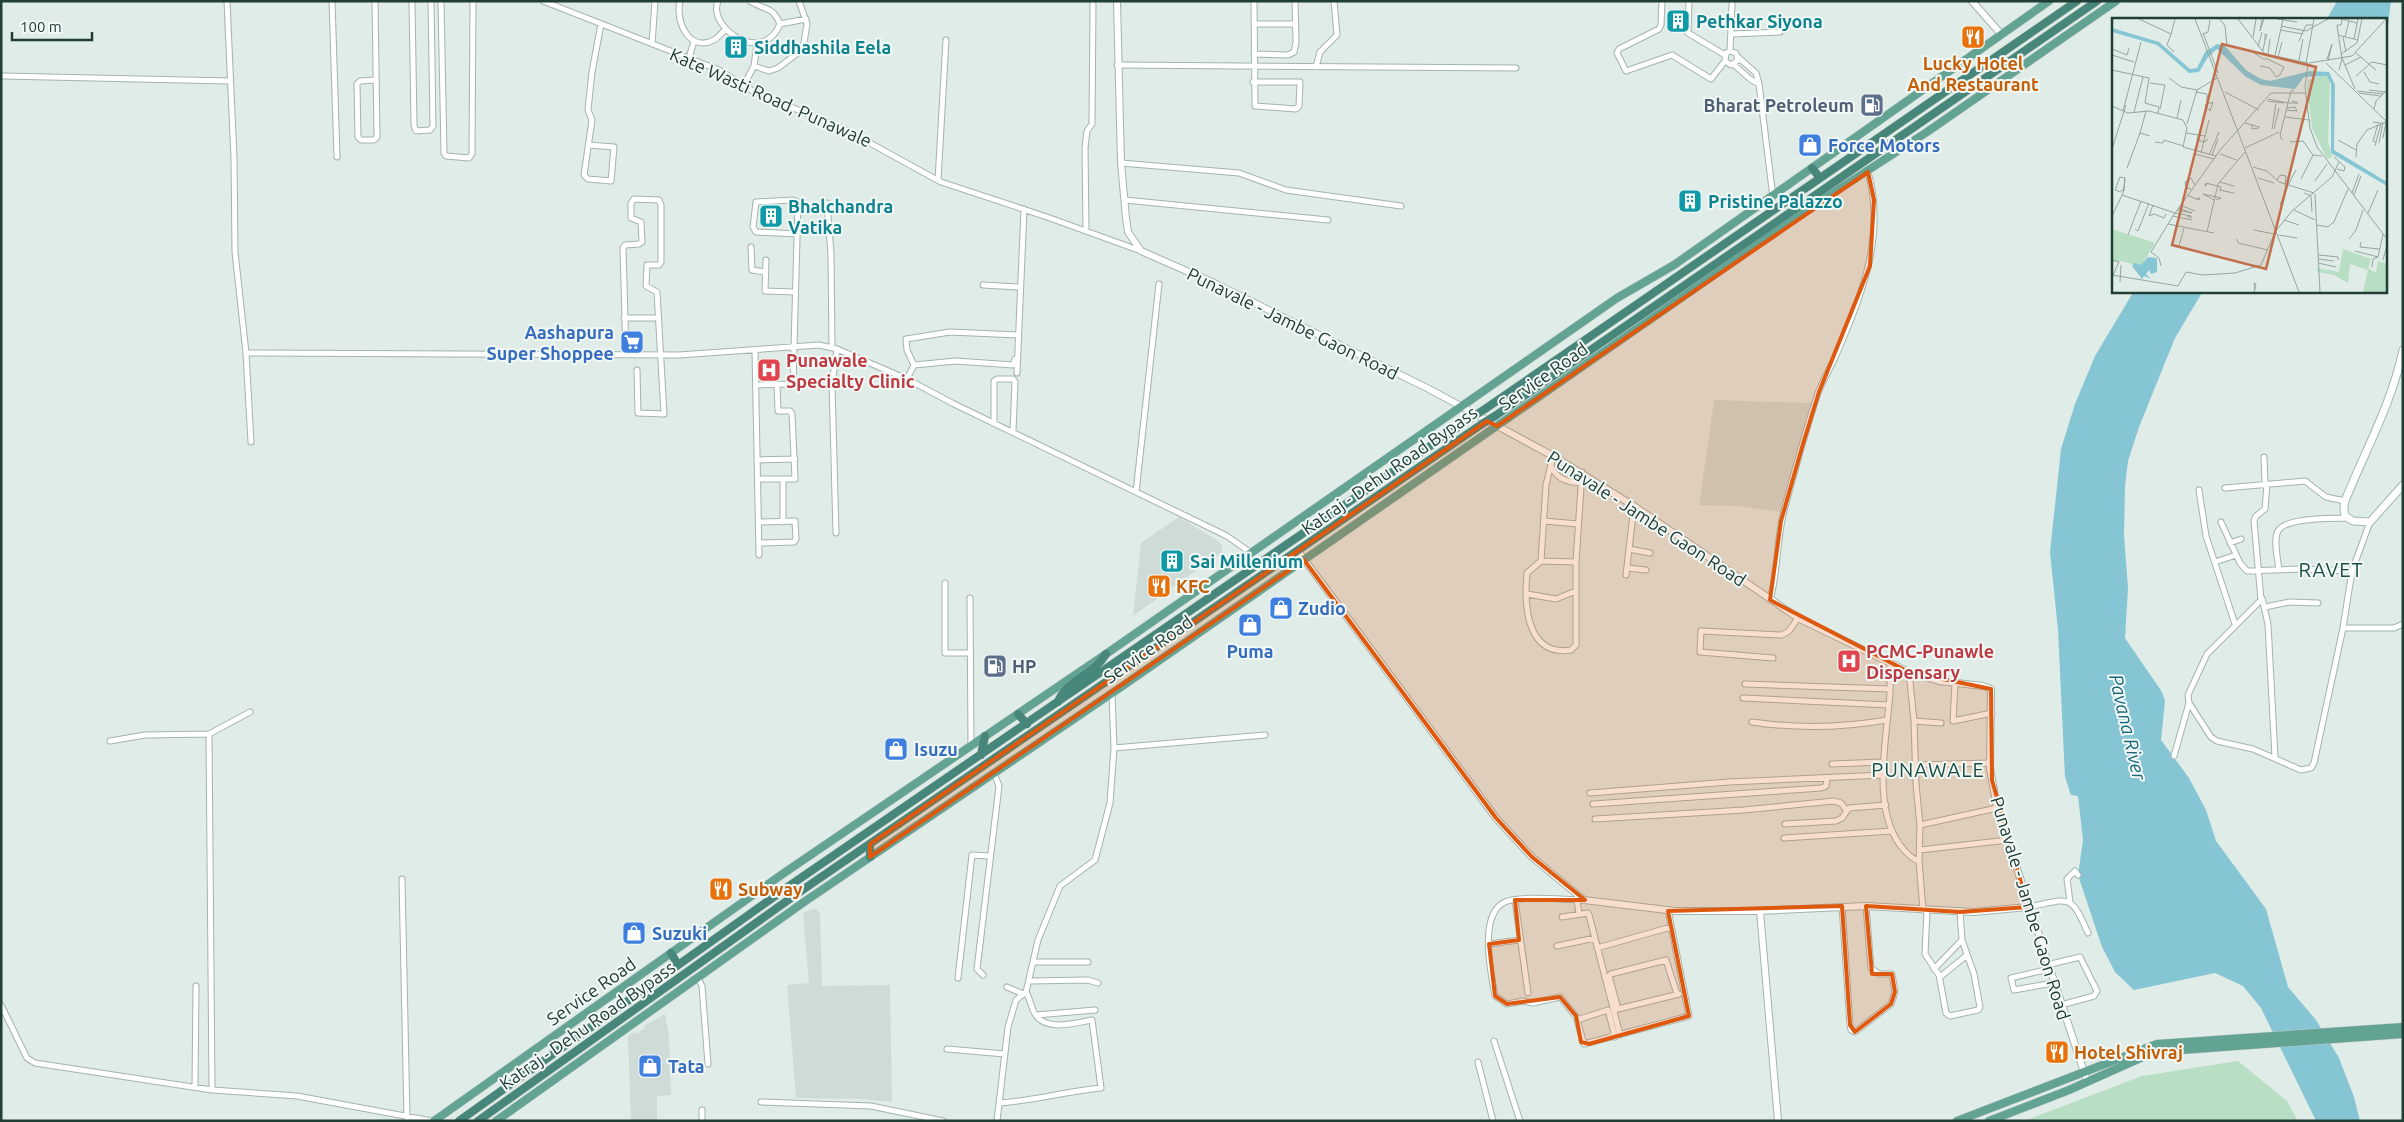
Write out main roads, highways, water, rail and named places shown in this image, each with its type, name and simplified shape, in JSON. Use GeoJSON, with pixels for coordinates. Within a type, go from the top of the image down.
{"type":"FeatureCollection","features":[{"type":"Feature","properties":{"kind":"highway","name":"Katraj - Dehu Road Bypass"},"geometry":{"type":"LineString","coordinates":[[458,1121],[981,754],[2077,1]]}},
{"type":"Feature","properties":{"kind":"highway","name":"Katraj - Dehu Road Bypass"},"geometry":{"type":"LineString","coordinates":[[478,1121],[870,844],[2097,1]]}},
{"type":"Feature","properties":{"kind":"highway"},"geometry":{"type":"LineString","coordinates":[[1812,168],[1820,178]]}},
{"type":"Feature","properties":{"kind":"highway"},"geometry":{"type":"LineString","coordinates":[[1058,702],[1064,691],[1099,666],[1106,654]]}},
{"type":"Feature","properties":{"kind":"highway"},"geometry":{"type":"LineString","coordinates":[[1018,714],[1027,724]]}},
{"type":"Feature","properties":{"kind":"highway"},"geometry":{"type":"LineString","coordinates":[[981,754],[984,736]]}},
{"type":"Feature","properties":{"kind":"highway"},"geometry":{"type":"LineString","coordinates":[[870,844],[870,857]]}},
{"type":"Feature","properties":{"kind":"highway"},"geometry":{"type":"LineString","coordinates":[[672,953],[678,965]]}},
{"type":"Feature","properties":{"kind":"main road","name":"Service Road"},"geometry":{"type":"LineString","coordinates":[[433,1121],[789,869],[1106,654],[1618,298],[1674,265],[1773,197],[2049,1]]}},
{"type":"Feature","properties":{"kind":"main road","name":"Service Road"},"geometry":{"type":"LineString","coordinates":[[496,1121],[870,857],[1112,693],[1822,200],[1868,172],[2116,1]]}},
{"type":"Feature","properties":{"kind":"main road"},"geometry":{"type":"LineString","coordinates":[[2403,350],[2399,367],[2379,422],[2345,501],[2344,512],[2347,518],[2364,523],[2370,522],[2403,485]]}},
{"type":"Feature","properties":{"kind":"main road"},"geometry":{"type":"LineString","coordinates":[[2362,1034],[2403,1027]]}},
{"type":"Feature","properties":{"kind":"main road"},"geometry":{"type":"LineString","coordinates":[[1957,1121],[2083,1071],[2141,1053],[2362,1034],[2403,1034]]}},
{"type":"Feature","properties":{"kind":"main road"},"geometry":{"type":"LineString","coordinates":[[1989,1121],[2087,1081],[2141,1053]]}},
{"type":"Feature","properties":{"kind":"water"},"geometry":{"type":"Polygon","coordinates":[[[2337,1],[2391,1],[2386,34],[2386,18],[2328,18],[2337,1]]]}},
{"type":"Feature","properties":{"kind":"water","name":"Pavana River"},"geometry":{"type":"Polygon","coordinates":[[[2133,292],[2202,292],[2175,338],[2139,427],[2128,461],[2125,486],[2124,535],[2128,588],[2125,638],[2162,692],[2165,701],[2161,740],[2189,778],[2206,810],[2216,841],[2266,909],[2288,987],[2316,1020],[2339,1058],[2354,1097],[2360,1121],[2316,1121],[2261,1008],[2243,986],[2215,973],[2134,990],[2115,972],[2102,947],[2078,875],[2083,840],[2078,796],[2071,795],[2065,777],[2058,630],[2050,552],[2061,449],[2075,404],[2095,356],[2133,292]]]}},
{"type":"Feature","properties":{"kind":"place","name":"Pethkar Siyona"},"geometry":{"type":"Point","coordinates":[1678,21]}},
{"type":"Feature","properties":{"kind":"place","name":"Lucky Hotel And Restaurant"},"geometry":{"type":"Point","coordinates":[1973,37]}},
{"type":"Feature","properties":{"kind":"place","name":"Siddhashila Eela"},"geometry":{"type":"Point","coordinates":[736,47]}},
{"type":"Feature","properties":{"kind":"place","name":"Bharat Petroleum"},"geometry":{"type":"Point","coordinates":[1872,105]}},
{"type":"Feature","properties":{"kind":"place","name":"Force Motors"},"geometry":{"type":"Point","coordinates":[1810,145]}},
{"type":"Feature","properties":{"kind":"place","name":"Pristine Palazzo"},"geometry":{"type":"Point","coordinates":[1690,201]}},
{"type":"Feature","properties":{"kind":"place","name":"Bhalchandra Vatika"},"geometry":{"type":"Point","coordinates":[771,216]}},
{"type":"Feature","properties":{"kind":"place","name":"Aashapura Super Shoppee"},"geometry":{"type":"Point","coordinates":[632,342]}},
{"type":"Feature","properties":{"kind":"place","name":"Punawale Specialty Clinic"},"geometry":{"type":"Point","coordinates":[769,370]}},
{"type":"Feature","properties":{"kind":"place","name":"Sai Millenium"},"geometry":{"type":"Point","coordinates":[1172,561]}},
{"type":"Feature","properties":{"kind":"place","name":"KFC"},"geometry":{"type":"Point","coordinates":[1159,586]}},
{"type":"Feature","properties":{"kind":"place","name":"Zudio"},"geometry":{"type":"Point","coordinates":[1281,608]}},
{"type":"Feature","properties":{"kind":"place","name":"Puma"},"geometry":{"type":"Point","coordinates":[1250,625]}},
{"type":"Feature","properties":{"kind":"place","name":"PCMC-Punawle Dispensary"},"geometry":{"type":"Point","coordinates":[1849,661]}},
{"type":"Feature","properties":{"kind":"place","name":"HP"},"geometry":{"type":"Point","coordinates":[995,666]}},
{"type":"Feature","properties":{"kind":"place","name":"Isuzu"},"geometry":{"type":"Point","coordinates":[896,749]}},
{"type":"Feature","properties":{"kind":"place","name":"Subway"},"geometry":{"type":"Point","coordinates":[721,889]}},
{"type":"Feature","properties":{"kind":"place","name":"Suzuki"},"geometry":{"type":"Point","coordinates":[634,933]}},
{"type":"Feature","properties":{"kind":"place","name":"Hotel Shivraj"},"geometry":{"type":"Point","coordinates":[2057,1052]}},
{"type":"Feature","properties":{"kind":"place","name":"Tata"},"geometry":{"type":"Point","coordinates":[650,1066]}},
{"type":"Feature","properties":{"kind":"district","name":"RAVET"},"geometry":{"type":"Point","coordinates":[2331,569]}},
{"type":"Feature","properties":{"kind":"district","name":"PUNAWALE"},"geometry":{"type":"Point","coordinates":[1928,769]}}]}
